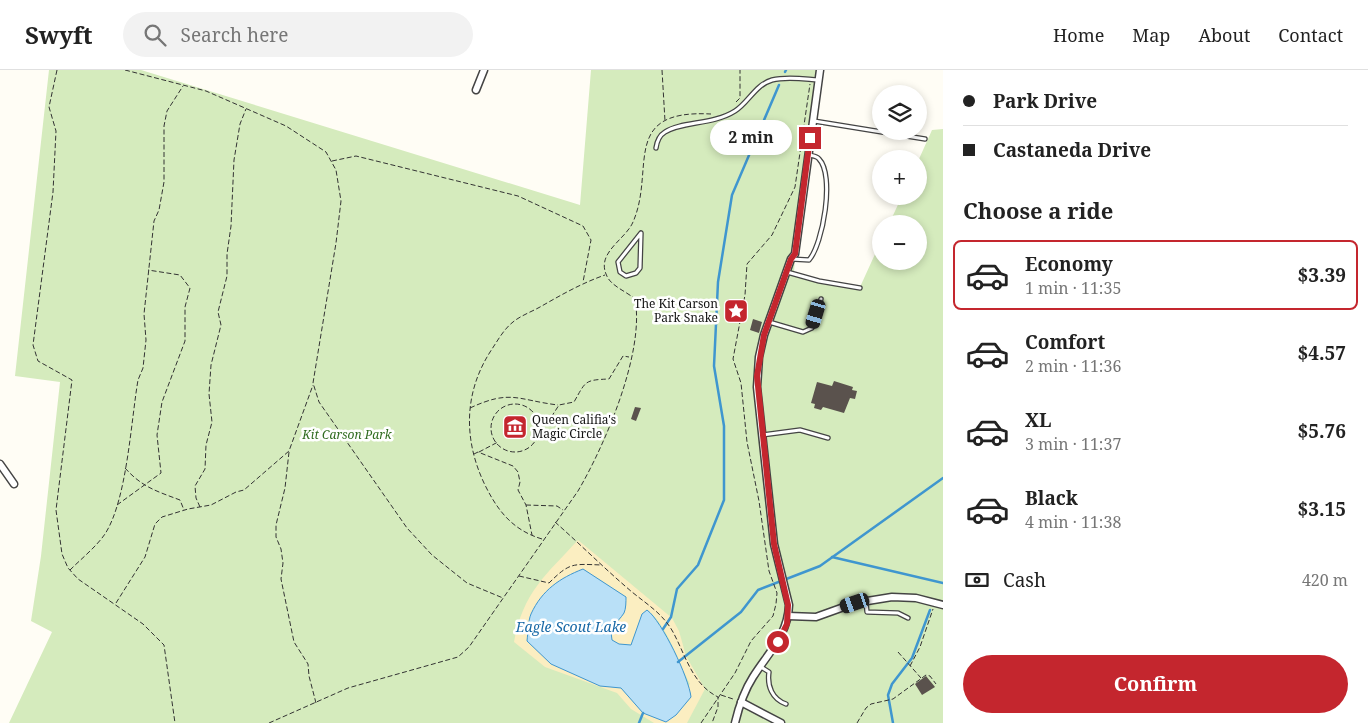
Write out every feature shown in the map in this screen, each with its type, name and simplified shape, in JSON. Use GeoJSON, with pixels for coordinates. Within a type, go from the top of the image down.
{"type":"FeatureCollection","features":[{"type":"Feature","properties":{"kind":"street"},"geometry":{"type":"LineString","coordinates":[[476,90],[484,70]]}},
{"type":"Feature","properties":{"kind":"street"},"geometry":{"type":"LineString","coordinates":[[735,723],[741,702],[760,666],[778,642],[788,616],[788,605],[774,544],[761,435],[757,376],[761,349],[769,322],[786,272],[795,254],[820,70]]}},
{"type":"Feature","properties":{"kind":"street"},"geometry":{"type":"LineString","coordinates":[[0,464],[14,484]]}},
{"type":"Feature","properties":{"kind":"street"},"geometry":{"type":"LineString","coordinates":[[788,616],[816,617],[866,600],[904,597],[916,598],[943,606]]}},
{"type":"Feature","properties":{"kind":"street"},"geometry":{"type":"LineString","coordinates":[[741,702],[781,723]]}},
{"type":"Feature","properties":{"kind":"lane"},"geometry":{"type":"LineString","coordinates":[[656,148],[661,135],[669,130],[716,120],[736,110],[757,88],[768,81],[784,78],[818,80]]}},
{"type":"Feature","properties":{"kind":"lane"},"geometry":{"type":"LineString","coordinates":[[813,121],[872,130]]}},
{"type":"Feature","properties":{"kind":"lane"},"geometry":{"type":"LineString","coordinates":[[791,259],[809,260],[820,240],[826,180],[821,161],[816,156],[808,155]]}},
{"type":"Feature","properties":{"kind":"lane"},"geometry":{"type":"LineString","coordinates":[[641,234],[638,271],[633,275],[626,276],[620,272],[618,262],[641,234]]}},
{"type":"Feature","properties":{"kind":"lane"},"geometry":{"type":"LineString","coordinates":[[786,272],[819,282],[860,288]]}},
{"type":"Feature","properties":{"kind":"lane"},"geometry":{"type":"LineString","coordinates":[[769,322],[803,332],[808,331],[812,328],[821,299]]}},
{"type":"Feature","properties":{"kind":"lane"},"geometry":{"type":"LineString","coordinates":[[761,435],[800,430],[828,438]]}},
{"type":"Feature","properties":{"kind":"lane"},"geometry":{"type":"LineString","coordinates":[[866,600],[867,612],[898,612],[908,618]]}},
{"type":"Feature","properties":{"kind":"lane"},"geometry":{"type":"LineString","coordinates":[[760,666],[769,672],[768,685],[774,696],[786,704]]}},
{"type":"Feature","properties":{"kind":"path"},"geometry":{"type":"LineString","coordinates":[[57,70],[49,107],[56,131],[53,192],[32,345],[38,361],[72,380],[56,510],[62,554],[70,570],[78,579],[143,624],[164,645],[175,723]]}},
{"type":"Feature","properties":{"kind":"path"},"geometry":{"type":"LineString","coordinates":[[125,70],[206,91],[286,126],[326,152],[336,170],[341,201],[336,244],[313,384],[289,451],[285,488],[276,525],[276,537],[281,549],[283,563],[281,579],[294,642],[308,664],[308,676],[316,704]]}},
{"type":"Feature","properties":{"kind":"path"},"geometry":{"type":"LineString","coordinates":[[662,70],[665,121]]}},
{"type":"Feature","properties":{"kind":"path"},"geometry":{"type":"LineString","coordinates":[[735,103],[740,98],[740,70]]}},
{"type":"Feature","properties":{"kind":"path"},"geometry":{"type":"LineString","coordinates":[[701,723],[735,673],[751,641],[773,616],[776,604],[776,588],[769,571],[760,500],[747,442],[741,382],[734,354],[746,295],[746,264],[772,235],[795,187],[810,79]]}},
{"type":"Feature","properties":{"kind":"path"},"geometry":{"type":"LineString","coordinates":[[70,570],[104,535],[114,517],[125,467],[138,380],[144,359],[146,340],[144,314],[148,270],[154,221],[159,210],[164,182],[165,119],[167,112],[184,86]]}},
{"type":"Feature","properties":{"kind":"path"},"geometry":{"type":"LineString","coordinates":[[200,507],[196,498],[195,486],[205,470],[206,445],[212,422],[209,394],[211,365],[221,324],[218,312],[227,276],[234,160],[240,124],[246,109]]}},
{"type":"Feature","properties":{"kind":"path"},"geometry":{"type":"LineString","coordinates":[[269,723],[316,704],[348,688],[458,657],[469,648],[593,466],[607,434],[630,357],[638,316],[635,299],[612,283],[606,274],[606,258],[610,250],[626,234],[637,212],[643,151],[655,129],[674,115],[691,112],[714,114]]}},
{"type":"Feature","properties":{"kind":"path"},"geometry":{"type":"LineString","coordinates":[[331,161],[356,156],[518,196],[583,226],[591,240],[583,283]]}},
{"type":"Feature","properties":{"kind":"path"},"geometry":{"type":"LineString","coordinates":[[116,506],[161,472],[157,435],[162,402],[184,341],[185,307],[190,288],[180,275],[148,270]]}},
{"type":"Feature","properties":{"kind":"path"},"geometry":{"type":"LineString","coordinates":[[542,540],[510,523],[494,503],[473,454],[470,441],[469,409],[481,366],[513,322],[583,283],[606,274]]}},
{"type":"Feature","properties":{"kind":"path"},"geometry":{"type":"LineString","coordinates":[[469,409],[491,399],[507,396],[559,405],[574,402],[584,383],[588,380],[609,379],[623,356],[630,357]]}},
{"type":"Feature","properties":{"kind":"path"},"geometry":{"type":"LineString","coordinates":[[313,384],[319,402],[407,528],[432,555],[467,583],[503,598]]}},
{"type":"Feature","properties":{"kind":"path"},"geometry":{"type":"LineString","coordinates":[[516,404],[529,408],[536,416],[538,425],[535,440],[525,449],[511,452],[497,442],[492,435],[491,423],[496,413],[506,405],[516,404]]}},
{"type":"Feature","properties":{"kind":"path"},"geometry":{"type":"LineString","coordinates":[[538,425],[550,419],[559,405]]}},
{"type":"Feature","properties":{"kind":"path"},"geometry":{"type":"LineString","coordinates":[[473,454],[497,442]]}},
{"type":"Feature","properties":{"kind":"path"},"geometry":{"type":"LineString","coordinates":[[116,604],[147,553],[155,524],[162,517],[200,507],[244,490],[289,451]]}},
{"type":"Feature","properties":{"kind":"path"},"geometry":{"type":"LineString","coordinates":[[478,452],[515,469],[519,477],[518,490],[526,505],[532,536]]}},
{"type":"Feature","properties":{"kind":"path"},"geometry":{"type":"LineString","coordinates":[[125,467],[144,485],[180,500],[184,510]]}},
{"type":"Feature","properties":{"kind":"path"},"geometry":{"type":"LineString","coordinates":[[526,505],[557,506],[563,510]]}},
{"type":"Feature","properties":{"kind":"path"},"geometry":{"type":"LineString","coordinates":[[554,522],[658,611],[673,632],[688,664],[707,692],[718,697]]}},
{"type":"Feature","properties":{"kind":"path"},"geometry":{"type":"LineString","coordinates":[[518,576],[549,584],[563,569],[581,563],[603,565]]}},
{"type":"Feature","properties":{"kind":"path"},"geometry":{"type":"LineString","coordinates":[[910,666],[920,647],[934,604]]}},
{"type":"Feature","properties":{"kind":"path"},"geometry":{"type":"LineString","coordinates":[[898,652],[921,678]]}},
{"type":"Feature","properties":{"kind":"path"},"geometry":{"type":"LineString","coordinates":[[857,723],[866,708],[871,704],[893,700],[921,678],[928,675],[936,684]]}},
{"type":"Feature","properties":{"kind":"path"},"geometry":{"type":"LineString","coordinates":[[720,695],[741,702]]}},
{"type":"Feature","properties":{"kind":"path"},"geometry":{"type":"LineString","coordinates":[[712,723],[718,706],[718,697]]}},
{"type":"Feature","properties":{"kind":"green space","name":"Kit Carson Park"},"geometry":{"type":"Polygon","coordinates":[[[49,70],[141,70],[580,205],[591,70],[820,70],[796,241],[794,273],[801,277],[860,287],[872,261],[872,270],[927,270],[927,215],[893,215],[898,205],[927,205],[927,150],[923,150],[932,130],[943,129],[943,723],[9,723],[52,632],[31,621],[41,556],[60,382],[15,376],[49,70]]]}},
{"type":"Feature","properties":{"kind":"sand"},"geometry":{"type":"Polygon","coordinates":[[[578,540],[672,618],[679,631],[686,656],[705,689],[687,723],[654,723],[631,709],[617,693],[545,667],[514,642],[523,610],[537,585],[578,540]],[[583,569],[578,674],[600,686],[621,688],[643,713],[690,684],[672,644],[660,624],[647,610],[642,614],[631,645],[619,644],[612,640],[611,635],[614,625],[624,613],[626,597],[583,569]]]}},
{"type":"Feature","properties":{"kind":"water","name":"Eagle Scout Lake"},"geometry":{"type":"Polygon","coordinates":[[[583,569],[626,597],[626,607],[624,613],[614,625],[611,635],[612,640],[619,644],[631,645],[642,614],[647,610],[667,637],[685,677],[691,697],[676,715],[666,722],[643,713],[621,688],[600,686],[551,664],[527,641],[530,617],[541,598],[559,581],[583,569]]]}},
{"type":"Feature","properties":{"kind":"building"},"geometry":{"type":"Polygon","coordinates":[[[753,319],[762,322],[759,333],[750,330],[753,319]]]}},
{"type":"Feature","properties":{"kind":"building"},"geometry":{"type":"Polygon","coordinates":[[[834,381],[853,387],[852,390],[857,391],[855,399],[850,398],[844,413],[823,407],[821,410],[814,408],[815,404],[811,403],[817,382],[832,386],[834,381]]]}},
{"type":"Feature","properties":{"kind":"building"},"geometry":{"type":"Polygon","coordinates":[[[635,407],[641,408],[636,421],[631,419],[635,407]]]}},
{"type":"Feature","properties":{"kind":"building"},"geometry":{"type":"Polygon","coordinates":[[[926,676],[935,687],[922,695],[915,684],[926,676]]]}},
{"type":"Feature","properties":{"kind":"waterway"},"geometry":{"type":"LineString","coordinates":[[663,629],[671,617],[677,589],[698,565],[724,500],[724,426],[714,366],[718,282],[732,195],[779,85]]}},
{"type":"Feature","properties":{"kind":"waterway"},"geometry":{"type":"LineString","coordinates":[[678,662],[741,612],[758,590],[820,566],[943,478]]}},
{"type":"Feature","properties":{"kind":"waterway"},"geometry":{"type":"LineString","coordinates":[[832,557],[943,583]]}},
{"type":"Feature","properties":{"kind":"waterway"},"geometry":{"type":"LineString","coordinates":[[893,723],[888,695],[892,684],[912,658],[930,610]]}},
{"type":"Feature","properties":{"kind":"waterway"},"geometry":{"type":"LineString","coordinates":[[639,723],[643,713]]}},
{"type":"Feature","properties":{"kind":"place","name":"The Kit Carson Park Snake"},"geometry":{"type":"Point","coordinates":[736,311]}},
{"type":"Feature","properties":{"kind":"place","name":"Queen Califia's Magic Circle"},"geometry":{"type":"Point","coordinates":[515,427]}},
{"type":"Feature","properties":{"kind":"route"},"geometry":{"type":"LineString","coordinates":[[778,642],[787,624],[788,605],[774,544],[758,407],[757,376],[764,335],[791,259],[795,254],[810,138]]}}]}
